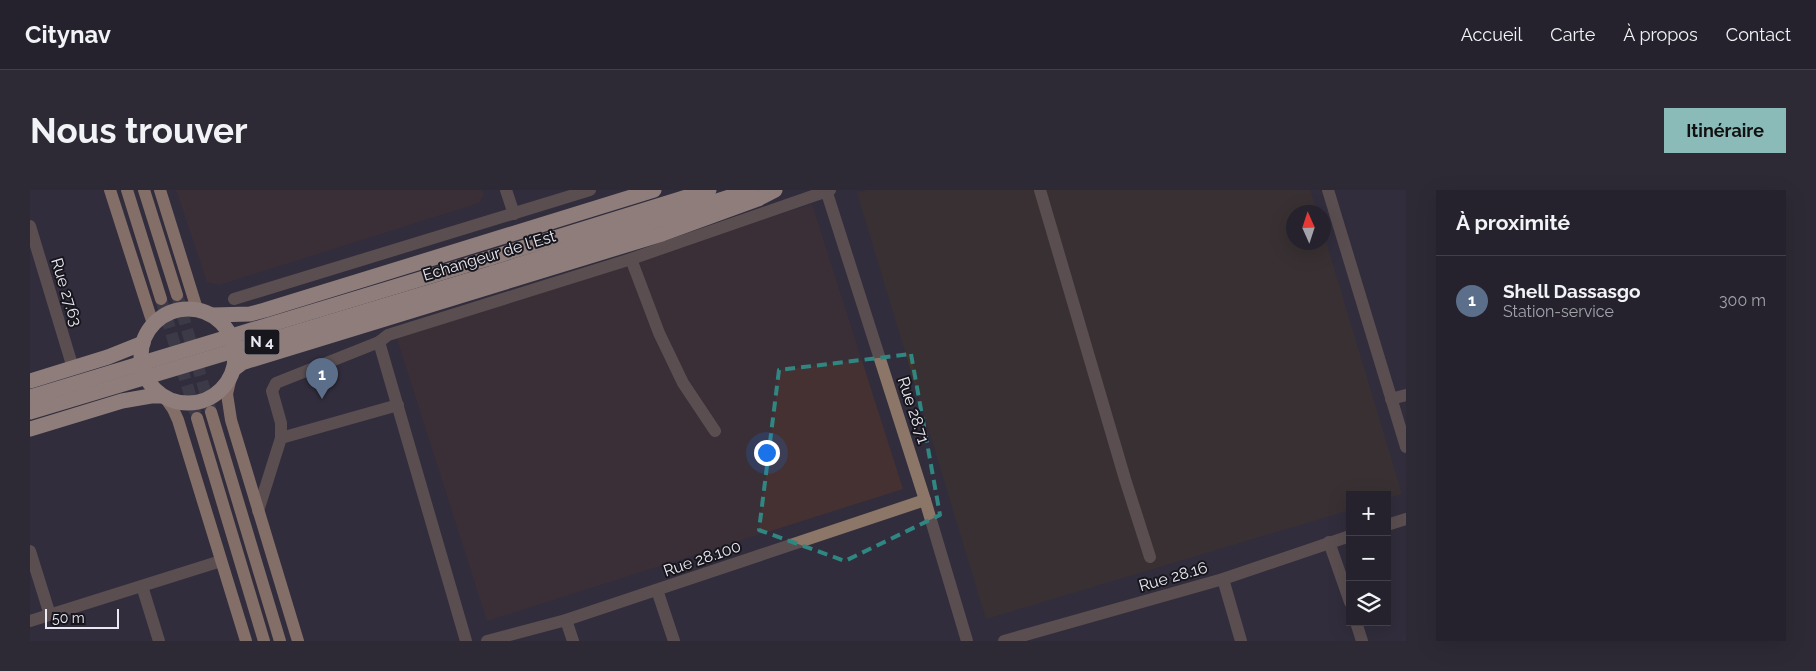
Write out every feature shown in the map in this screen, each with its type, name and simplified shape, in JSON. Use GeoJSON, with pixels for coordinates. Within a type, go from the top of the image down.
{"type":"FeatureCollection","features":[{"type":"Feature","properties":{"kind":"highway"},"geometry":{"type":"LineString","coordinates":[[213,316],[250,314],[265,310],[654,190]]}},
{"type":"Feature","properties":{"kind":"highway","name":"Echangeur de l´Est"},"geometry":{"type":"LineString","coordinates":[[30,412],[492,266],[709,190]]}},
{"type":"Feature","properties":{"kind":"highway","name":"Echangeur de l´Est"},"geometry":{"type":"LineString","coordinates":[[30,398],[751,190]]}},
{"type":"Feature","properties":{"kind":"highway"},"geometry":{"type":"LineString","coordinates":[[30,429],[122,401],[151,396],[189,403],[206,400],[221,391],[242,363],[250,360],[662,234],[758,199],[776,190]]}},
{"type":"Feature","properties":{"kind":"highway"},"geometry":{"type":"LineString","coordinates":[[163,398],[149,382],[142,368],[141,351],[153,324],[173,311],[197,309],[213,316],[228,329],[232,337],[236,356],[233,373]]}},
{"type":"Feature","properties":{"kind":"highway"},"geometry":{"type":"LineString","coordinates":[[30,381],[108,357],[143,343]]}},
{"type":"Feature","properties":{"kind":"main road"},"geometry":{"type":"LineString","coordinates":[[110,190],[153,324]]}},
{"type":"Feature","properties":{"kind":"main road"},"geometry":{"type":"LineString","coordinates":[[127,190],[161,299]]}},
{"type":"Feature","properties":{"kind":"main road"},"geometry":{"type":"LineString","coordinates":[[144,190],[177,295]]}},
{"type":"Feature","properties":{"kind":"main road"},"geometry":{"type":"LineString","coordinates":[[160,190],[197,309]]}},
{"type":"Feature","properties":{"kind":"main road"},"geometry":{"type":"LineString","coordinates":[[233,373],[227,394],[228,406],[298,641]]}},
{"type":"Feature","properties":{"kind":"main road"},"geometry":{"type":"LineString","coordinates":[[163,398],[173,409],[178,420],[246,641]]}},
{"type":"Feature","properties":{"kind":"main road"},"geometry":{"type":"LineString","coordinates":[[211,412],[280,641]]}},
{"type":"Feature","properties":{"kind":"main road"},"geometry":{"type":"LineString","coordinates":[[197,418],[264,641]]}},
{"type":"Feature","properties":{"kind":"street"},"geometry":{"type":"LineString","coordinates":[[506,190],[514,214]]}},
{"type":"Feature","properties":{"kind":"street"},"geometry":{"type":"LineString","coordinates":[[234,299],[590,190]]}},
{"type":"Feature","properties":{"kind":"street"},"geometry":{"type":"LineString","coordinates":[[258,511],[280,438],[281,423],[272,391],[276,383],[379,342],[388,335],[631,258],[828,190]]}},
{"type":"Feature","properties":{"kind":"street","name":"Rue 28.71"},"geometry":{"type":"LineString","coordinates":[[828,190],[967,641]]}},
{"type":"Feature","properties":{"kind":"street"},"geometry":{"type":"LineString","coordinates":[[1040,190],[1125,479],[1150,557]]}},
{"type":"Feature","properties":{"kind":"street"},"geometry":{"type":"LineString","coordinates":[[1328,190],[1406,447]]}},
{"type":"Feature","properties":{"kind":"street","name":"Rue 27.63"},"geometry":{"type":"LineString","coordinates":[[30,226],[35,261],[73,368]]}},
{"type":"Feature","properties":{"kind":"street"},"geometry":{"type":"LineString","coordinates":[[631,258],[659,333],[682,382],[715,431]]}},
{"type":"Feature","properties":{"kind":"street"},"geometry":{"type":"LineString","coordinates":[[379,342],[466,641]]}},
{"type":"Feature","properties":{"kind":"street"},"geometry":{"type":"LineString","coordinates":[[1392,399],[1406,395]]}},
{"type":"Feature","properties":{"kind":"street"},"geometry":{"type":"LineString","coordinates":[[280,438],[398,405]]}},
{"type":"Feature","properties":{"kind":"street","name":"Rue 28.100"},"geometry":{"type":"LineString","coordinates":[[487,641],[566,620],[925,500]]}},
{"type":"Feature","properties":{"kind":"street"},"geometry":{"type":"LineString","coordinates":[[1391,524],[1406,519]]}},
{"type":"Feature","properties":{"kind":"street","name":"Rue 28.16"},"geometry":{"type":"LineString","coordinates":[[1004,641],[1223,578],[1346,537]]}},
{"type":"Feature","properties":{"kind":"street"},"geometry":{"type":"LineString","coordinates":[[1329,542],[1346,591]]}},
{"type":"Feature","properties":{"kind":"street"},"geometry":{"type":"LineString","coordinates":[[30,551],[50,615]]}},
{"type":"Feature","properties":{"kind":"street"},"geometry":{"type":"LineString","coordinates":[[30,621],[222,561]]}},
{"type":"Feature","properties":{"kind":"street"},"geometry":{"type":"LineString","coordinates":[[1223,578],[1241,641]]}},
{"type":"Feature","properties":{"kind":"street"},"geometry":{"type":"LineString","coordinates":[[142,586],[159,641]]}},
{"type":"Feature","properties":{"kind":"street"},"geometry":{"type":"LineString","coordinates":[[657,590],[674,641]]}},
{"type":"Feature","properties":{"kind":"street"},"geometry":{"type":"LineString","coordinates":[[566,620],[573,641]]}},
{"type":"Feature","properties":{"kind":"street"},"geometry":{"type":"LineString","coordinates":[[1357,626],[1362,641]]}},
{"type":"Feature","properties":{"kind":"highlighted area"},"geometry":{"type":"Polygon","coordinates":[[[911,354],[940,515],[845,561],[759,530],[779,370],[911,354]]]}},
{"type":"Feature","properties":{"kind":"shaded area"},"geometry":{"type":"Polygon","coordinates":[[[176,190],[482,190],[484,194],[479,203],[219,285],[207,282],[176,190]]]}},
{"type":"Feature","properties":{"kind":"shaded area"},"geometry":{"type":"Polygon","coordinates":[[[867,190],[1310,190],[1315,205],[1286,205],[1286,250],[1329,250],[1402,494],[1391,497],[1391,491],[1346,491],[1346,511],[986,619],[857,193],[867,190]]]}},
{"type":"Feature","properties":{"kind":"shaded area"},"geometry":{"type":"Polygon","coordinates":[[[812,204],[903,489],[487,621],[396,336],[812,204]]]}},
{"type":"Feature","properties":{"kind":"tunnel"},"geometry":{"type":"LineString","coordinates":[[177,295],[211,412]]}},
{"type":"Feature","properties":{"kind":"tunnel"},"geometry":{"type":"LineString","coordinates":[[161,299],[197,418]]}},
{"type":"Feature","properties":{"kind":"place","name":"Shell Dassasgo"},"geometry":{"type":"Point","coordinates":[322,399]}}]}
